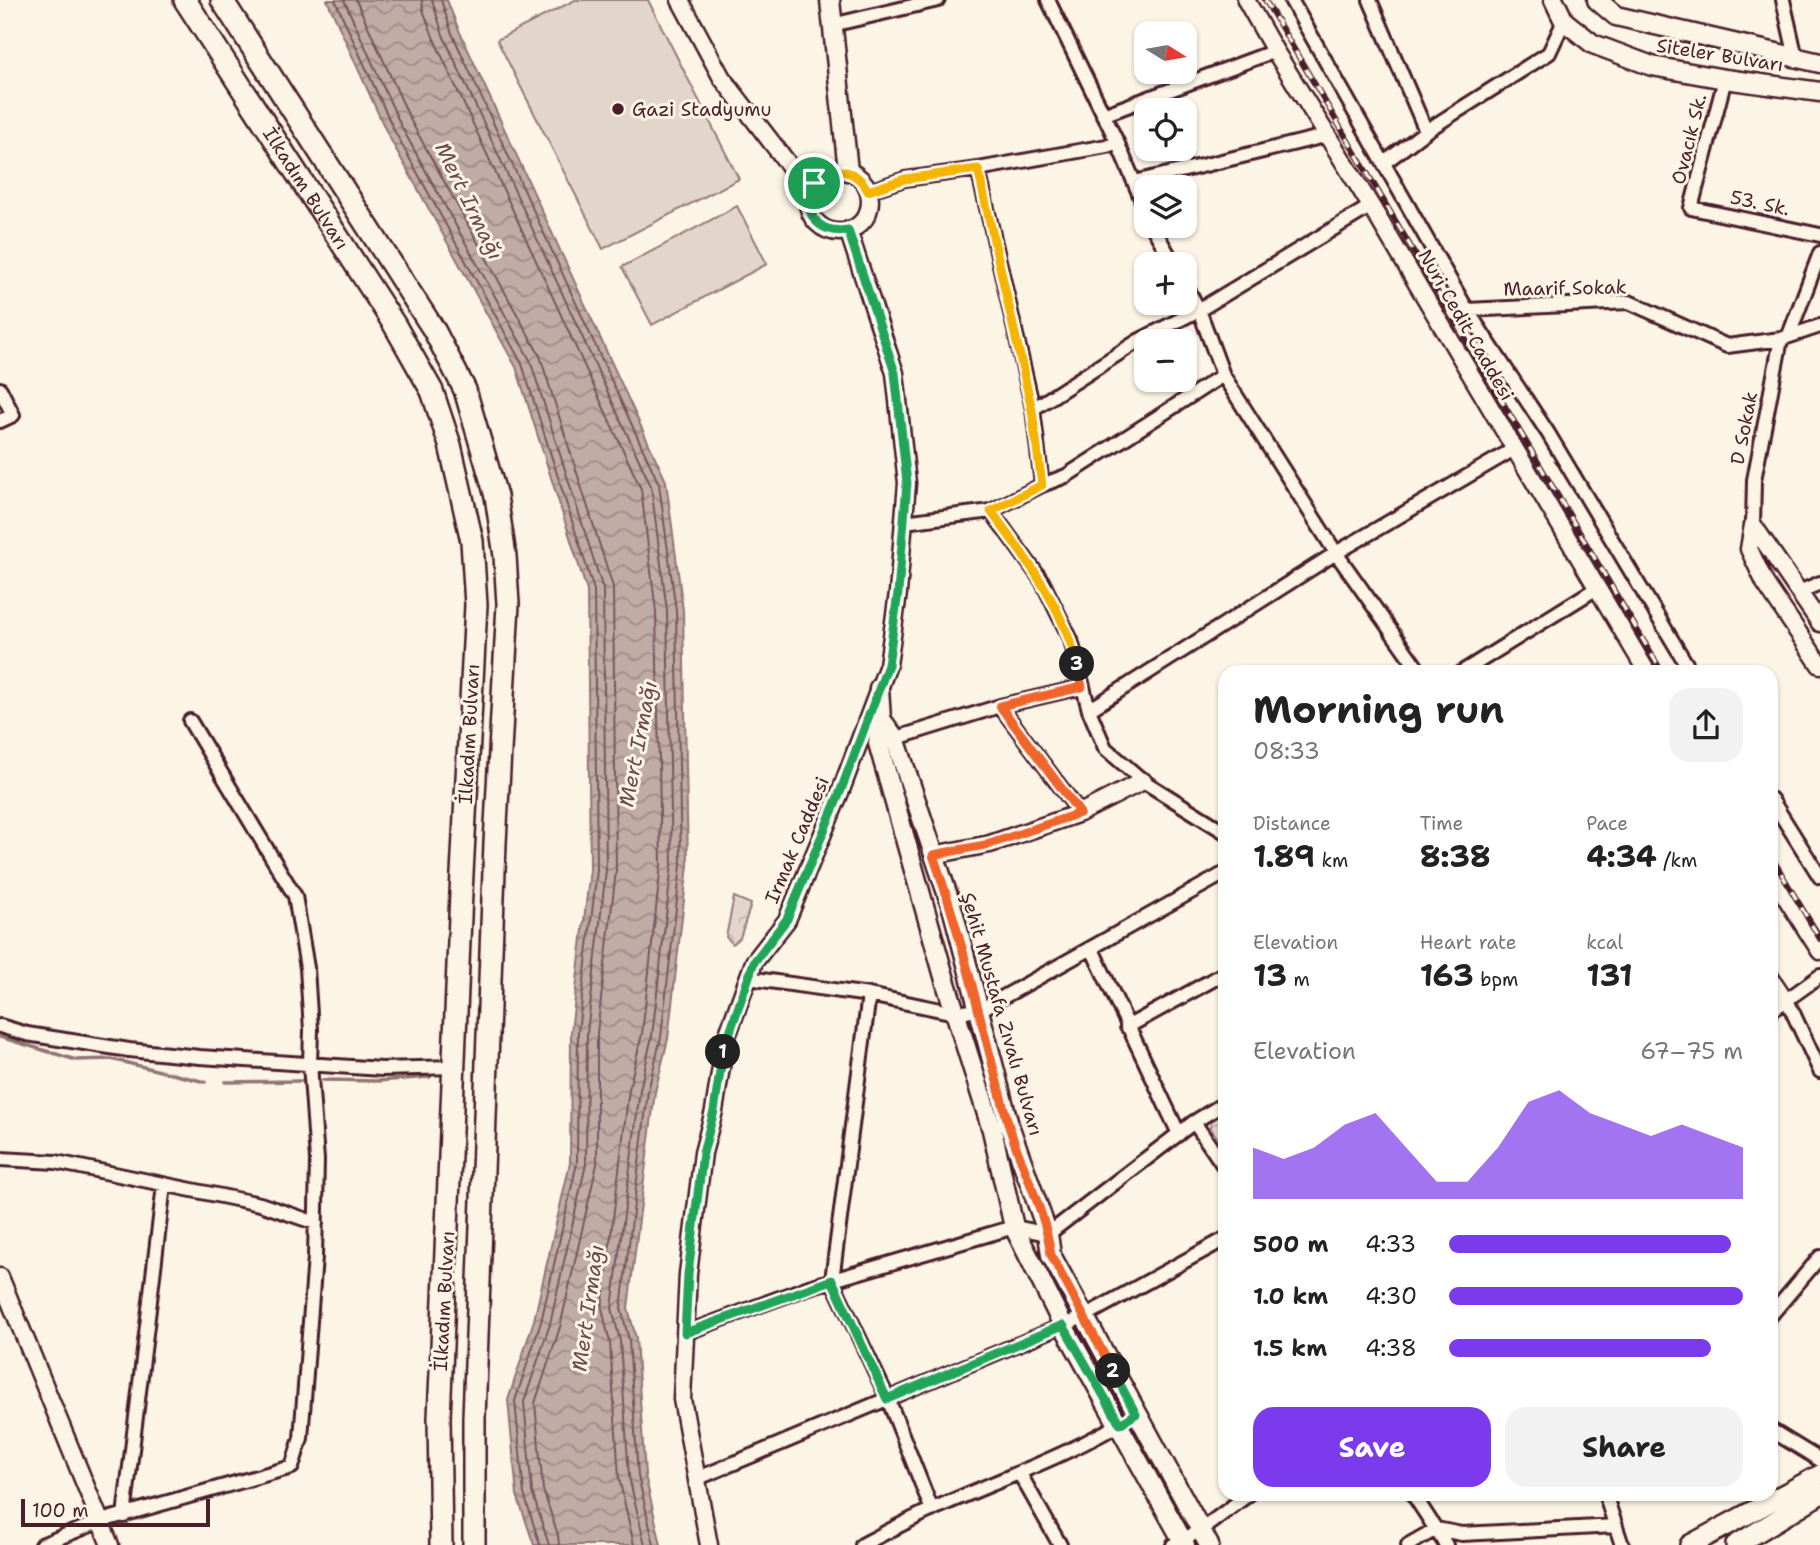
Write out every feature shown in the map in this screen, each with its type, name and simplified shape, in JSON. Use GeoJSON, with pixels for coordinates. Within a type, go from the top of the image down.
{"type":"FeatureCollection","features":[{"type":"Feature","properties":{"kind":"highway","name":"İlkadım Bulvarı"},"geometry":{"type":"LineString","coordinates":[[185,0],[394,324],[432,391],[450,445],[472,541],[476,605],[439,1418],[441,1545]]}},
{"type":"Feature","properties":{"kind":"highway","name":"İlkadım Bulvarı"},"geometry":{"type":"LineString","coordinates":[[222,0],[434,330],[466,390],[496,496],[505,556],[508,604],[495,843],[474,1418],[474,1545]]}},
{"type":"Feature","properties":{"kind":"main road"},"geometry":{"type":"LineString","coordinates":[[830,0],[848,171]]}},
{"type":"Feature","properties":{"kind":"main road","name":"Siteler Bulvarı"},"geometry":{"type":"LineString","coordinates":[[1554,0],[1564,21],[1593,44],[1653,66],[1820,92]]}},
{"type":"Feature","properties":{"kind":"main road","name":"Siteler Bulvarı"},"geometry":{"type":"LineString","coordinates":[[1597,0],[1616,16],[1820,63]]}},
{"type":"Feature","properties":{"kind":"main road","name":"Şehit Mustafa Zıvalı Bulvarı"},"geometry":{"type":"LineString","coordinates":[[879,688],[881,719],[955,1013],[992,1130],[1014,1227],[1063,1325],[1120,1424],[1180,1543]]}},
{"type":"Feature","properties":{"kind":"main road","name":"Şehit Mustafa Zıvalı Bulvarı"},"geometry":{"type":"LineString","coordinates":[[887,741],[953,911],[1009,1125],[1048,1234],[1051,1255],[1205,1537]]}},
{"type":"Feature","properties":{"kind":"main road"},"geometry":{"type":"LineString","coordinates":[[1778,1498],[1820,1475]]}},
{"type":"Feature","properties":{"kind":"main road"},"geometry":{"type":"LineString","coordinates":[[1748,1542],[1820,1494]]}},
{"type":"Feature","properties":{"kind":"main road"},"geometry":{"type":"LineString","coordinates":[[1690,1545],[1772,1501]]}},
{"type":"Feature","properties":{"kind":"street"},"geometry":{"type":"LineString","coordinates":[[680,0],[722,78],[810,191]]}},
{"type":"Feature","properties":{"kind":"street"},"geometry":{"type":"LineString","coordinates":[[832,25],[937,0]]}},
{"type":"Feature","properties":{"kind":"street"},"geometry":{"type":"LineString","coordinates":[[1048,0],[1134,179]]}},
{"type":"Feature","properties":{"kind":"street","name":"Nuri Cedit Caddesi"},"geometry":{"type":"LineString","coordinates":[[1246,0],[1643,665]]}},
{"type":"Feature","properties":{"kind":"street"},"geometry":{"type":"LineString","coordinates":[[1291,0],[1467,310],[1548,433],[1687,665]]}},
{"type":"Feature","properties":{"kind":"street"},"geometry":{"type":"LineString","coordinates":[[1370,0],[1426,131]]}},
{"type":"Feature","properties":{"kind":"street"},"geometry":{"type":"LineString","coordinates":[[1783,0],[1796,58]]}},
{"type":"Feature","properties":{"kind":"street"},"geometry":{"type":"LineString","coordinates":[[1384,163],[1426,131],[1549,53],[1564,21]]}},
{"type":"Feature","properties":{"kind":"street"},"geometry":{"type":"LineString","coordinates":[[1103,116],[1275,51]]}},
{"type":"Feature","properties":{"kind":"street","name":"Ovacık Sk."},"geometry":{"type":"LineString","coordinates":[[1691,208],[1725,79]]}},
{"type":"Feature","properties":{"kind":"street"},"geometry":{"type":"LineString","coordinates":[[1160,175],[1329,135]]}},
{"type":"Feature","properties":{"kind":"street"},"geometry":{"type":"LineString","coordinates":[[868,191],[905,179],[1118,144]]}},
{"type":"Feature","properties":{"kind":"street"},"geometry":{"type":"LineString","coordinates":[[978,169],[1032,410],[1042,485]]}},
{"type":"Feature","properties":{"kind":"street"},"geometry":{"type":"LineString","coordinates":[[839,170],[848,171],[857,176],[868,191],[870,201],[864,219],[848,230],[830,230],[814,219],[808,201],[810,191],[821,176],[839,170]]}},
{"type":"Feature","properties":{"kind":"street"},"geometry":{"type":"LineString","coordinates":[[1032,410],[1138,341],[1199,310],[1371,206]]}},
{"type":"Feature","properties":{"kind":"street","name":"53. Sk."},"geometry":{"type":"LineString","coordinates":[[1691,208],[1820,235]]}},
{"type":"Feature","properties":{"kind":"street","name":"Irmak Caddesi"},"geometry":{"type":"LineString","coordinates":[[709,1545],[682,1399],[688,1274],[703,1153],[714,1111],[725,1042],[754,962],[787,919],[841,790],[888,665],[898,593],[907,483],[895,373],[848,230]]}},
{"type":"Feature","properties":{"kind":"street","name":"D Sokak"},"geometry":{"type":"LineString","coordinates":[[1754,524],[1754,480],[1785,337],[1820,253]]}},
{"type":"Feature","properties":{"kind":"street","name":"Maarif Sokak"},"geometry":{"type":"LineString","coordinates":[[1467,310],[1629,302],[1727,346],[1785,337],[1820,326]]}},
{"type":"Feature","properties":{"kind":"street"},"geometry":{"type":"LineString","coordinates":[[1197,306],[1223,375],[1336,553],[1415,665]]}},
{"type":"Feature","properties":{"kind":"street"},"geometry":{"type":"LineString","coordinates":[[904,522],[991,511],[1066,476],[1223,375]]}},
{"type":"Feature","properties":{"kind":"street"},"geometry":{"type":"LineString","coordinates":[[0,389],[13,415],[0,421]]}},
{"type":"Feature","properties":{"kind":"street"},"geometry":{"type":"LineString","coordinates":[[1089,710],[1336,553],[1514,449]]}},
{"type":"Feature","properties":{"kind":"street"},"geometry":{"type":"LineString","coordinates":[[991,511],[1042,581],[1071,640],[1089,710],[1105,748],[1143,781],[1218,825]]}},
{"type":"Feature","properties":{"kind":"street"},"geometry":{"type":"LineString","coordinates":[[1754,524],[1820,623]]}},
{"type":"Feature","properties":{"kind":"street"},"geometry":{"type":"LineString","coordinates":[[1754,524],[1749,549],[1765,583],[1820,665]]}},
{"type":"Feature","properties":{"kind":"street"},"geometry":{"type":"LineString","coordinates":[[1799,592],[1820,583]]}},
{"type":"Feature","properties":{"kind":"street"},"geometry":{"type":"LineString","coordinates":[[1473,665],[1598,588]]}},
{"type":"Feature","properties":{"kind":"street"},"geometry":{"type":"LineString","coordinates":[[887,741],[1000,706],[1082,687]]}},
{"type":"Feature","properties":{"kind":"street"},"geometry":{"type":"LineString","coordinates":[[1000,706],[1080,813]]}},
{"type":"Feature","properties":{"kind":"street"},"geometry":{"type":"LineString","coordinates":[[41,1545],[101,1521],[292,1466],[301,1438],[316,1223],[317,1160],[307,968],[295,896],[190,721]]}},
{"type":"Feature","properties":{"kind":"street"},"geometry":{"type":"LineString","coordinates":[[933,855],[990,844],[1080,813],[1143,781]]}},
{"type":"Feature","properties":{"kind":"street"},"geometry":{"type":"LineString","coordinates":[[1778,810],[1820,877]]}},
{"type":"Feature","properties":{"kind":"street"},"geometry":{"type":"LineString","coordinates":[[748,978],[869,995],[955,1013],[980,1010],[1218,877]]}},
{"type":"Feature","properties":{"kind":"street"},"geometry":{"type":"LineString","coordinates":[[1778,885],[1820,951]]}},
{"type":"Feature","properties":{"kind":"street"},"geometry":{"type":"LineString","coordinates":[[1092,949],[1178,1134]]}},
{"type":"Feature","properties":{"kind":"street"},"geometry":{"type":"LineString","coordinates":[[1128,1027],[1218,976]]}},
{"type":"Feature","properties":{"kind":"street"},"geometry":{"type":"LineString","coordinates":[[1778,1006],[1820,976]]}},
{"type":"Feature","properties":{"kind":"street"},"geometry":{"type":"LineString","coordinates":[[1778,986],[1820,1071]]}},
{"type":"Feature","properties":{"kind":"street"},"geometry":{"type":"LineString","coordinates":[[869,995],[832,1280],[887,1399],[932,1510]]}},
{"type":"Feature","properties":{"kind":"street"},"geometry":{"type":"LineString","coordinates":[[0,1026],[27,1034],[129,1050],[200,1057],[382,1069],[454,1067]]}},
{"type":"Feature","properties":{"kind":"street"},"geometry":{"type":"LineString","coordinates":[[685,1333],[832,1280],[1014,1227],[1048,1234],[1194,1122],[1218,1107]]}},
{"type":"Feature","properties":{"kind":"street"},"geometry":{"type":"LineString","coordinates":[[1194,1122],[1218,1158]]}},
{"type":"Feature","properties":{"kind":"street"},"geometry":{"type":"LineString","coordinates":[[0,1159],[56,1162],[260,1204],[316,1223]]}},
{"type":"Feature","properties":{"kind":"street"},"geometry":{"type":"LineString","coordinates":[[124,1516],[164,1185]]}},
{"type":"Feature","properties":{"kind":"street"},"geometry":{"type":"LineString","coordinates":[[696,1479],[1083,1317],[1218,1243]]}},
{"type":"Feature","properties":{"kind":"street"},"geometry":{"type":"LineString","coordinates":[[1778,1307],[1820,1257]]}},
{"type":"Feature","properties":{"kind":"street"},"geometry":{"type":"LineString","coordinates":[[0,1277],[110,1545]]}},
{"type":"Feature","properties":{"kind":"street"},"geometry":{"type":"LineString","coordinates":[[862,1545],[932,1510],[1020,1474],[1136,1414]]}},
{"type":"Feature","properties":{"kind":"street"},"geometry":{"type":"LineString","coordinates":[[1778,1434],[1820,1460]]}},
{"type":"Feature","properties":{"kind":"street"},"geometry":{"type":"LineString","coordinates":[[1020,1474],[1059,1545]]}},
{"type":"Feature","properties":{"kind":"street"},"geometry":{"type":"LineString","coordinates":[[1180,1543],[1205,1537],[1242,1501]]}},
{"type":"Feature","properties":{"kind":"street"},"geometry":{"type":"LineString","coordinates":[[1417,1501],[1446,1545]]}},
{"type":"Feature","properties":{"kind":"street"},"geometry":{"type":"LineString","coordinates":[[1607,1501],[1622,1545]]}},
{"type":"Feature","properties":{"kind":"street"},"geometry":{"type":"LineString","coordinates":[[1408,1545],[1436,1530],[1462,1534],[1616,1526]]}},
{"type":"Feature","properties":{"kind":"green space","name":"Gazi Stadyumu"},"geometry":{"type":"Polygon","coordinates":[[[575,0],[648,0],[739,179],[603,249],[497,40],[575,0]]]}},
{"type":"Feature","properties":{"kind":"green space"},"geometry":{"type":"Polygon","coordinates":[[[737,206],[767,264],[652,325],[622,267],[737,206]]]}},
{"type":"Feature","properties":{"kind":"green space"},"geometry":{"type":"Polygon","coordinates":[[[734,897],[751,904],[740,938],[733,944],[726,937],[734,897]]]}},
{"type":"Feature","properties":{"kind":"green space"},"geometry":{"type":"Polygon","coordinates":[[[1218,1112],[1218,1139],[1210,1127],[1214,1115],[1218,1112]]]}},
{"type":"Feature","properties":{"kind":"water","name":"Mert Irmağı"},"geometry":{"type":"Polygon","coordinates":[[[327,0],[447,0],[666,481],[683,610],[688,865],[668,1039],[655,1092],[628,1308],[636,1338],[645,1475],[661,1545],[534,1545],[517,1495],[508,1400],[534,1320],[570,1163],[571,1032],[590,869],[587,591],[516,367],[387,133],[327,0]]]}},
{"type":"Feature","properties":{"kind":"waterway"},"geometry":{"type":"LineString","coordinates":[[0,1037],[76,1060],[111,1059],[205,1082]]}},
{"type":"Feature","properties":{"kind":"waterway"},"geometry":{"type":"LineString","coordinates":[[322,1080],[378,1081],[430,1077]]}},
{"type":"Feature","properties":{"kind":"waterway"},"geometry":{"type":"LineString","coordinates":[[225,1082],[302,1081]]}},
{"type":"Feature","properties":{"kind":"railway"},"geometry":{"type":"LineString","coordinates":[[1265,0],[1658,665]]}},
{"type":"Feature","properties":{"kind":"railway"},"geometry":{"type":"LineString","coordinates":[[1778,868],[1820,939]]}},
{"type":"Feature","properties":{"kind":"place","name":"Gazi Stadyumu"},"geometry":{"type":"Point","coordinates":[618,109]}},
{"type":"Feature","properties":{"kind":"route"},"geometry":{"type":"LineString","coordinates":[[978,169],[1032,410],[1042,485],[991,511],[1042,581],[1071,640],[1082,687],[1000,706],[1080,813],[990,844],[933,855],[953,911],[1009,1125],[1048,1234],[1051,1255],[1136,1414],[1120,1424],[1063,1325],[887,1399],[832,1280],[685,1333],[688,1274],[703,1153],[714,1111],[725,1042],[754,962],[787,919],[841,790],[888,665],[898,593],[907,483],[895,373],[848,230],[839,232],[821,226],[810,210],[808,201],[814,183],[829,171],[848,171],[864,182],[868,191],[905,179],[978,169]]}}]}
